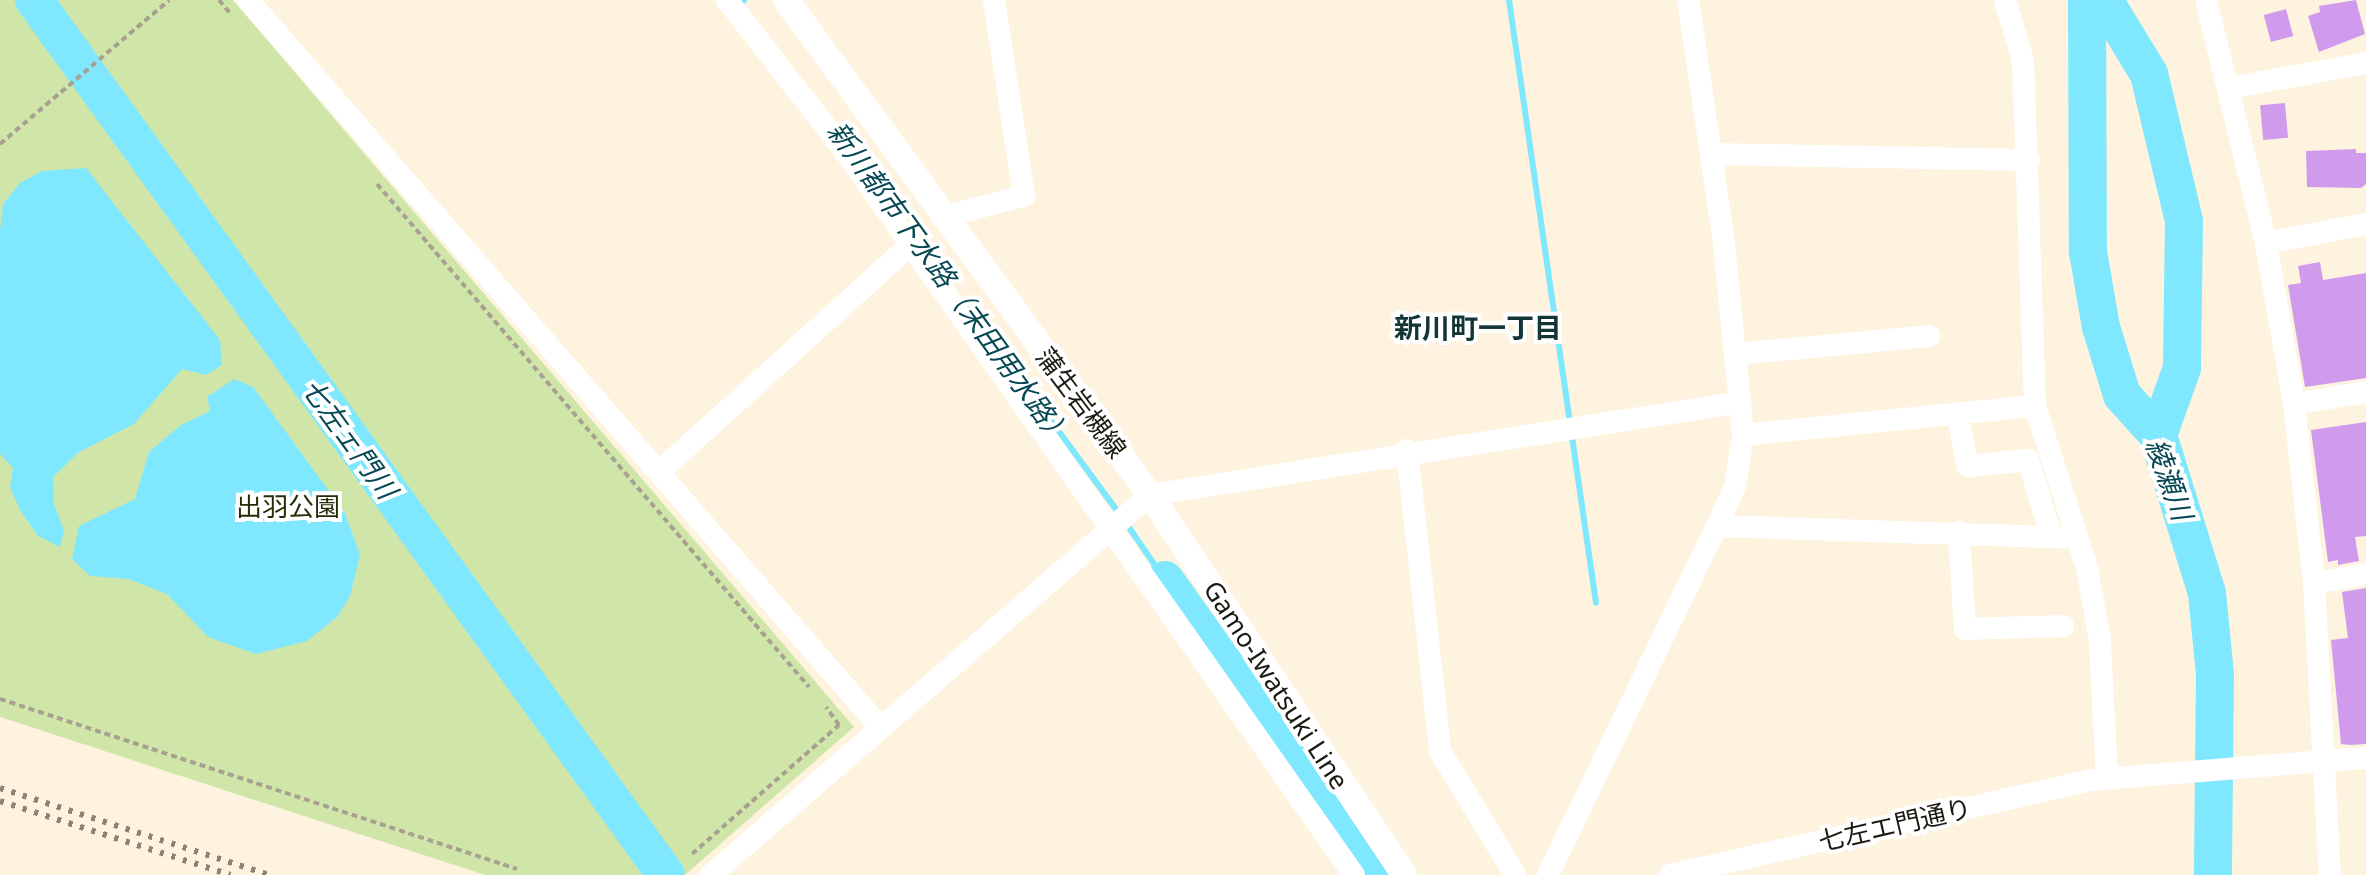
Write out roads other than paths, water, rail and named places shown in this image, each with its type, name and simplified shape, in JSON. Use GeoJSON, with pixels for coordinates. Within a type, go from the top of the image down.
{"type":"FeatureCollection","features":[{"type":"Feature","properties":{"kind":"main road","name":"蒲生岩槻線"},"geometry":{"type":"LineString","coordinates":[[786,0],[942,217],[1150,495]]}},
{"type":"Feature","properties":{"kind":"main road","name":"Gamo-Iwatsuki Line"},"geometry":{"type":"LineString","coordinates":[[1150,495],[1404,875]]}},
{"type":"Feature","properties":{"kind":"street"},"geometry":{"type":"LineString","coordinates":[[248,0],[880,727]]}},
{"type":"Feature","properties":{"kind":"street"},"geometry":{"type":"LineString","coordinates":[[727,0],[842,147],[1112,525],[1354,875]]}},
{"type":"Feature","properties":{"kind":"street"},"geometry":{"type":"LineString","coordinates":[[942,217],[1024,196],[994,0]]}},
{"type":"Feature","properties":{"kind":"street"},"geometry":{"type":"LineString","coordinates":[[1548,875],[1735,486],[1743,430],[1741,402],[1711,154],[1688,0]]}},
{"type":"Feature","properties":{"kind":"street"},"geometry":{"type":"LineString","coordinates":[[2005,0],[2023,60],[2029,160],[2035,406],[2076,538],[2100,641],[2113,777]]}},
{"type":"Feature","properties":{"kind":"street"},"geometry":{"type":"LineString","coordinates":[[2206,0],[2266,243],[2294,404],[2314,583],[2314,765],[2330,875]]}},
{"type":"Feature","properties":{"kind":"street"},"geometry":{"type":"LineString","coordinates":[[2229,88],[2366,63]]}},
{"type":"Feature","properties":{"kind":"street"},"geometry":{"type":"LineString","coordinates":[[1711,154],[2029,160]]}},
{"type":"Feature","properties":{"kind":"street"},"geometry":{"type":"LineString","coordinates":[[2266,243],[2366,224]]}},
{"type":"Feature","properties":{"kind":"street"},"geometry":{"type":"LineString","coordinates":[[659,472],[910,245]]}},
{"type":"Feature","properties":{"kind":"street"},"geometry":{"type":"LineString","coordinates":[[1736,354],[1929,336]]}},
{"type":"Feature","properties":{"kind":"street"},"geometry":{"type":"LineString","coordinates":[[2294,404],[2366,392]]}},
{"type":"Feature","properties":{"kind":"street"},"geometry":{"type":"LineString","coordinates":[[711,875],[1150,495],[1407,450],[1741,402]]}},
{"type":"Feature","properties":{"kind":"street"},"geometry":{"type":"LineString","coordinates":[[1743,430],[1957,415],[2035,406]]}},
{"type":"Feature","properties":{"kind":"street"},"geometry":{"type":"LineString","coordinates":[[1957,415],[1968,466],[2028,460],[2051,535]]}},
{"type":"Feature","properties":{"kind":"street"},"geometry":{"type":"LineString","coordinates":[[1407,450],[1440,751],[1515,875]]}},
{"type":"Feature","properties":{"kind":"street"},"geometry":{"type":"LineString","coordinates":[[1717,526],[2076,538]]}},
{"type":"Feature","properties":{"kind":"street"},"geometry":{"type":"LineString","coordinates":[[1959,532],[1965,629],[2063,626]]}},
{"type":"Feature","properties":{"kind":"street"},"geometry":{"type":"LineString","coordinates":[[2314,583],[2366,574]]}},
{"type":"Feature","properties":{"kind":"street","name":"七左エ門通り"},"geometry":{"type":"LineString","coordinates":[[1670,875],[1738,868],[2113,777],[2314,765],[2366,758]]}},
{"type":"Feature","properties":{"kind":"water"},"geometry":{"type":"Polygon","coordinates":[[[86,168],[220,340],[222,365],[206,375],[182,369],[134,424],[79,452],[53,477],[54,504],[64,531],[60,547],[38,536],[20,510],[10,487],[13,468],[0,454],[0,230],[3,204],[20,183],[42,171],[86,168]]]}},
{"type":"Feature","properties":{"kind":"water"},"geometry":{"type":"Polygon","coordinates":[[[234,379],[253,387],[345,513],[360,555],[350,596],[337,617],[307,641],[256,654],[208,637],[167,594],[128,579],[90,576],[72,559],[79,526],[135,499],[149,452],[181,425],[210,411],[207,397],[234,379]]]}},
{"type":"Feature","properties":{"kind":"waterway","name":"七左ェ門川"},"geometry":{"type":"LineString","coordinates":[[34,0],[666,875]]}},
{"type":"Feature","properties":{"kind":"waterway"},"geometry":{"type":"LineString","coordinates":[[1509,0],[1596,603]]}},
{"type":"Feature","properties":{"kind":"waterway","name":"綾瀬川"},"geometry":{"type":"LineString","coordinates":[[2087,0],[2088,252],[2101,327],[2122,395],[2158,435],[2207,593],[2215,674],[2213,875]]}},
{"type":"Feature","properties":{"kind":"waterway"},"geometry":{"type":"LineString","coordinates":[[2104,0],[2149,74],[2184,221],[2182,368],[2158,435]]}},
{"type":"Feature","properties":{"kind":"waterway","name":"新川都市下水路（末田用水路）"},"geometry":{"type":"LineString","coordinates":[[963,301],[1115,508]]}},
{"type":"Feature","properties":{"kind":"waterway","name":"新川都市下水路（末田用水路）"},"geometry":{"type":"LineString","coordinates":[[1126,523],[1165,580]]}},
{"type":"Feature","properties":{"kind":"waterway","name":"新川都市下水路（末田用水路）"},"geometry":{"type":"LineString","coordinates":[[1165,580],[1375,875]]}},
{"type":"Feature","properties":{"kind":"railway"},"geometry":{"type":"LineString","coordinates":[[0,788],[270,875]]}},
{"type":"Feature","properties":{"kind":"railway"},"geometry":{"type":"LineString","coordinates":[[0,801],[230,875]]}},
{"type":"Feature","properties":{"kind":"district","name":"新川町一丁目"},"geometry":{"type":"Point","coordinates":[1478,327]}},
{"type":"Feature","properties":{"kind":"park label","name":"出羽公園"},"geometry":{"type":"Point","coordinates":[288,507]}}]}
